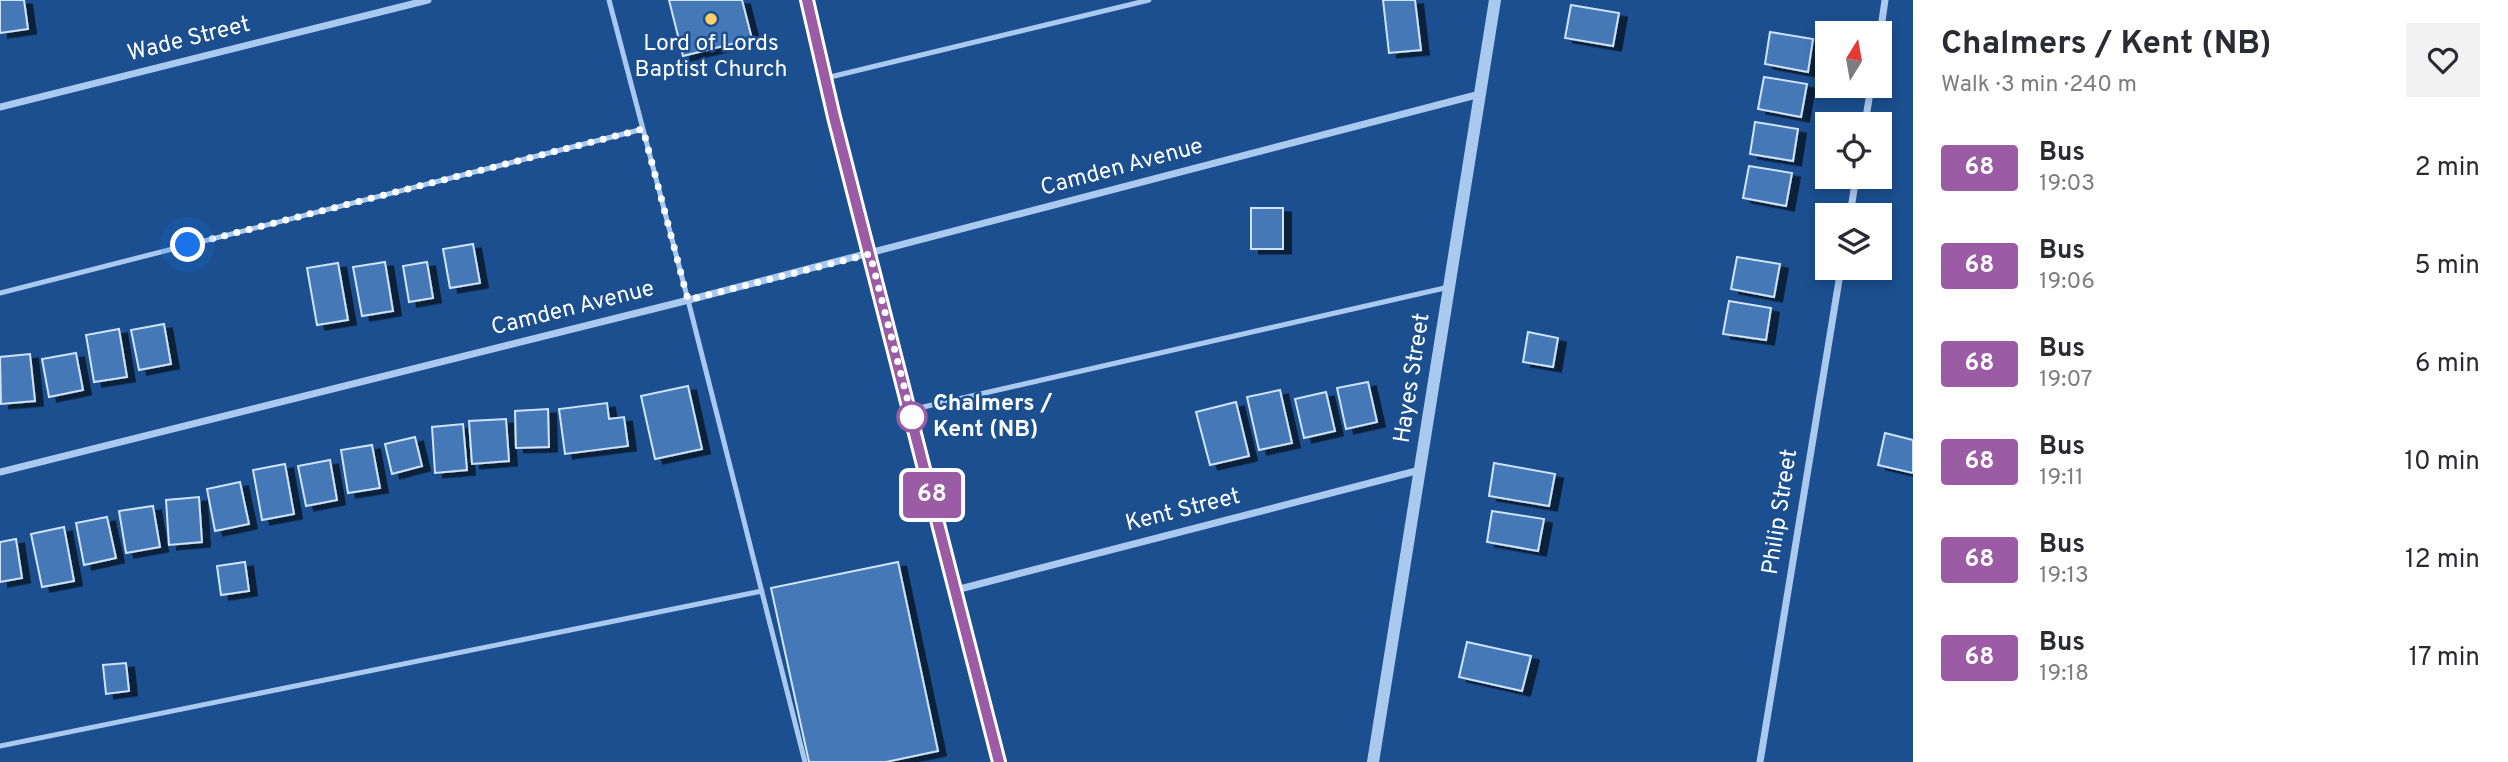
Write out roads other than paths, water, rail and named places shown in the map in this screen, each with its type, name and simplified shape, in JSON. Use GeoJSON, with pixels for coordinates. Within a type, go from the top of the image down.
{"type":"FeatureCollection","features":[{"type":"Feature","properties":{"kind":"street","name":"Wade Street"},"geometry":{"type":"LineString","coordinates":[[0,107],[428,0]]}},
{"type":"Feature","properties":{"kind":"street"},"geometry":{"type":"LineString","coordinates":[[807,0],[999,762]]}},
{"type":"Feature","properties":{"kind":"street","name":"Hayes Street"},"geometry":{"type":"LineString","coordinates":[[1369,761],[1420,470],[1495,0]]}},
{"type":"Feature","properties":{"kind":"street"},"geometry":{"type":"LineString","coordinates":[[1882,21],[1885,0]]}},
{"type":"Feature","properties":{"kind":"street","name":"Camden Avenue"},"geometry":{"type":"LineString","coordinates":[[0,472],[870,254],[1480,94]]}},
{"type":"Feature","properties":{"kind":"street","name":"Philip Street"},"geometry":{"type":"LineString","coordinates":[[1760,762],[1839,280]]}},
{"type":"Feature","properties":{"kind":"street","name":"Kent Street"},"geometry":{"type":"LineString","coordinates":[[956,590],[1420,470]]}},
{"type":"Feature","properties":{"kind":"lane"},"geometry":{"type":"LineString","coordinates":[[609,0],[805,762]]}},
{"type":"Feature","properties":{"kind":"lane"},"geometry":{"type":"LineString","coordinates":[[825,78],[1149,0]]}},
{"type":"Feature","properties":{"kind":"lane"},"geometry":{"type":"LineString","coordinates":[[0,293],[643,129]]}},
{"type":"Feature","properties":{"kind":"lane"},"geometry":{"type":"LineString","coordinates":[[910,410],[1449,286]]}},
{"type":"Feature","properties":{"kind":"lane"},"geometry":{"type":"LineString","coordinates":[[0,746],[762,591]]}},
{"type":"Feature","properties":{"kind":"place","name":"Lord of Lords Baptist Church"},"geometry":{"type":"Point","coordinates":[711,19]}},
{"type":"Feature","properties":{"kind":"place","name":"Chalmers / Kent (NB)"},"geometry":{"type":"Point","coordinates":[912,417]}}]}
